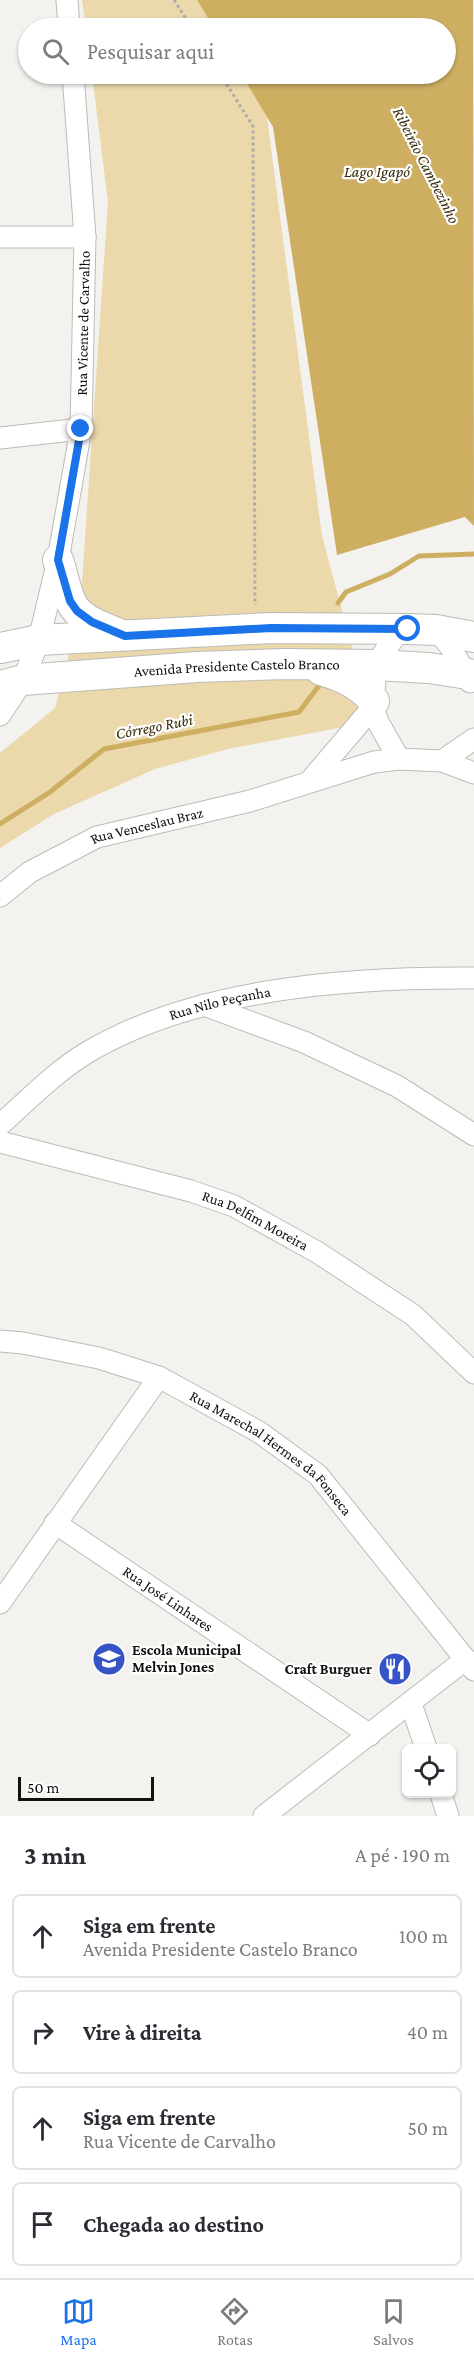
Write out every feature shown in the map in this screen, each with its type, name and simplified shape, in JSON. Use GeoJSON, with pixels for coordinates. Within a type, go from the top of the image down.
{"type":"FeatureCollection","features":[{"type":"Feature","properties":{"kind":"main road"},"geometry":{"type":"LineString","coordinates":[[58,560],[70,601],[77,611],[92,622],[125,636]]}},
{"type":"Feature","properties":{"kind":"main road"},"geometry":{"type":"LineString","coordinates":[[0,648],[39,640],[271,628],[422,630],[474,637]]}},
{"type":"Feature","properties":{"kind":"main road"},"geometry":{"type":"LineString","coordinates":[[285,664],[336,675],[358,685],[374,704]]}},
{"type":"Feature","properties":{"kind":"main road","name":"Avenida Presidente Castelo Branco"},"geometry":{"type":"LineString","coordinates":[[11,683],[197,667],[285,664],[429,668],[471,679]]}},
{"type":"Feature","properties":{"kind":"street"},"geometry":{"type":"LineString","coordinates":[[67,0],[68,18]]}},
{"type":"Feature","properties":{"kind":"street","name":"Rua Vicente de Carvalho"},"geometry":{"type":"LineString","coordinates":[[0,715],[11,683],[39,640],[58,560],[81,429],[86,237],[74,84]]}},
{"type":"Feature","properties":{"kind":"street"},"geometry":{"type":"LineString","coordinates":[[0,237],[86,237]]}},
{"type":"Feature","properties":{"kind":"street"},"geometry":{"type":"LineString","coordinates":[[0,438],[81,429]]}},
{"type":"Feature","properties":{"kind":"street"},"geometry":{"type":"LineString","coordinates":[[399,759],[378,722],[374,704],[376,665],[395,636],[422,630],[450,646],[471,679]]}},
{"type":"Feature","properties":{"kind":"street"},"geometry":{"type":"LineString","coordinates":[[308,784],[374,704]]}},
{"type":"Feature","properties":{"kind":"street"},"geometry":{"type":"LineString","coordinates":[[442,761],[474,739]]}},
{"type":"Feature","properties":{"kind":"street","name":"Rua Venceslau Braz"},"geometry":{"type":"LineString","coordinates":[[0,896],[30,872],[97,837],[250,801],[308,784],[357,766],[399,759],[442,761],[474,773]]}},
{"type":"Feature","properties":{"kind":"street","name":"Rua Nilo Peçanha"},"geometry":{"type":"LineString","coordinates":[[0,1125],[85,1053],[119,1034],[151,1021],[204,1005],[312,986],[389,980],[474,978]]}},
{"type":"Feature","properties":{"kind":"street"},"geometry":{"type":"LineString","coordinates":[[204,1005],[303,1042],[397,1086],[474,1135]]}},
{"type":"Feature","properties":{"kind":"street","name":"Rua Delfim Moreira"},"geometry":{"type":"LineString","coordinates":[[0,1142],[191,1191],[234,1206],[317,1252],[413,1315],[474,1373]]}},
{"type":"Feature","properties":{"kind":"street","name":"Rua Marechal Hermes da Fonseca"},"geometry":{"type":"LineString","coordinates":[[0,1341],[23,1343],[99,1358],[159,1377],[259,1432],[318,1475],[470,1665]]}},
{"type":"Feature","properties":{"kind":"street"},"geometry":{"type":"LineString","coordinates":[[0,1603],[159,1377]]}},
{"type":"Feature","properties":{"kind":"street","name":"Rua José Linhares"},"geometry":{"type":"LineString","coordinates":[[55,1523],[370,1735]]}},
{"type":"Feature","properties":{"kind":"street"},"geometry":{"type":"LineString","coordinates":[[264,1816],[411,1704],[470,1665]]}},
{"type":"Feature","properties":{"kind":"street"},"geometry":{"type":"LineString","coordinates":[[411,1704],[424,1744]]}},
{"type":"Feature","properties":{"kind":"street"},"geometry":{"type":"LineString","coordinates":[[442,1798],[448,1816]]}},
{"type":"Feature","properties":{"kind":"path"},"geometry":{"type":"LineString","coordinates":[[174,0],[186,18]]}},
{"type":"Feature","properties":{"kind":"path"},"geometry":{"type":"LineString","coordinates":[[226,84],[253,126],[255,606]]}},
{"type":"Feature","properties":{"kind":"shaded area"},"geometry":{"type":"Polygon","coordinates":[[[82,0],[197,0],[208,18],[85,18],[82,0]]]}},
{"type":"Feature","properties":{"kind":"shaded area"},"geometry":{"type":"Polygon","coordinates":[[[93,84],[247,84],[267,117],[322,536],[366,699],[349,726],[228,749],[155,769],[54,814],[0,848],[0,753],[55,708],[80,612],[108,202],[93,84]]]}},
{"type":"Feature","properties":{"kind":"water","name":"Lago Igapó"},"geometry":{"type":"Polygon","coordinates":[[[197,0],[473,0],[474,526],[465,517],[337,555],[273,127],[247,84],[456,84],[456,18],[208,18],[197,0]]]}},
{"type":"Feature","properties":{"kind":"waterway","name":"Córrego Rubi"},"geometry":{"type":"LineString","coordinates":[[338,603],[346,592],[390,574],[419,556],[474,554]]}},
{"type":"Feature","properties":{"kind":"waterway","name":"Córrego Rubi"},"geometry":{"type":"LineString","coordinates":[[0,824],[50,792],[104,749],[299,712],[321,683]]}},
{"type":"Feature","properties":{"kind":"place","name":"Escola Municipal Melvin Jones"},"geometry":{"type":"Point","coordinates":[109,1659]}},
{"type":"Feature","properties":{"kind":"place","name":"Craft Burguer"},"geometry":{"type":"Point","coordinates":[395,1669]}},
{"type":"Feature","properties":{"kind":"route"},"geometry":{"type":"LineString","coordinates":[[81,429],[58,560],[70,601],[77,611],[92,622],[125,636],[271,628],[408,629]]}},
{"type":"Feature","properties":{"kind":"water label","name":"Ribeirão Cambezinho"},"geometry":{"type":"Point","coordinates":[427,165]}}]}
